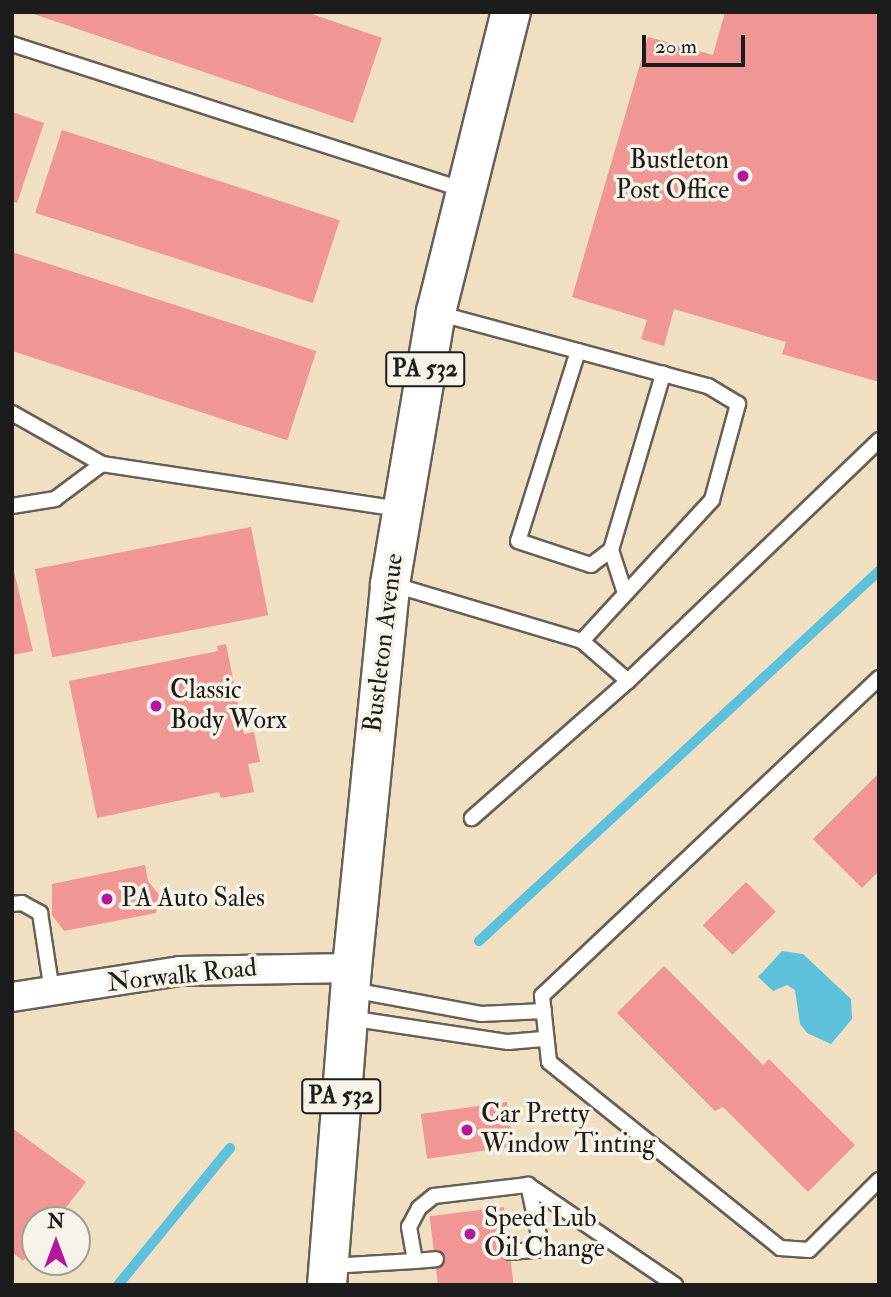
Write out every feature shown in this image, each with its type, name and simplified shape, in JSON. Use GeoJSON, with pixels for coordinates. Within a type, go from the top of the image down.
{"type":"FeatureCollection","features":[{"type":"Feature","properties":{"kind":"main road","name":"Bustleton Avenue"},"geometry":{"type":"LineString","coordinates":[[328,1275],[350,992],[390,584],[436,312],[464,190],[511,12]]}},
{"type":"Feature","properties":{"kind":"street","name":"Norwalk Road"},"geometry":{"type":"LineString","coordinates":[[12,997],[180,971],[350,992]]}},
{"type":"Feature","properties":{"kind":"lane"},"geometry":{"type":"LineString","coordinates":[[12,44],[464,190]]}},
{"type":"Feature","properties":{"kind":"lane"},"geometry":{"type":"LineString","coordinates":[[436,312],[708,386],[738,404],[712,500],[582,641]]}},
{"type":"Feature","properties":{"kind":"lane"},"geometry":{"type":"LineString","coordinates":[[578,351],[518,541],[591,565],[611,550]]}},
{"type":"Feature","properties":{"kind":"lane"},"geometry":{"type":"LineString","coordinates":[[625,593],[611,550],[663,374]]}},
{"type":"Feature","properties":{"kind":"lane"},"geometry":{"type":"LineString","coordinates":[[12,412],[102,464],[401,509]]}},
{"type":"Feature","properties":{"kind":"lane"},"geometry":{"type":"LineString","coordinates":[[472,818],[628,681],[879,440]]}},
{"type":"Feature","properties":{"kind":"lane"},"geometry":{"type":"LineString","coordinates":[[12,506],[55,499],[102,464]]}},
{"type":"Feature","properties":{"kind":"lane"},"geometry":{"type":"LineString","coordinates":[[390,584],[582,641],[628,681]]}},
{"type":"Feature","properties":{"kind":"lane"},"geometry":{"type":"LineString","coordinates":[[879,678],[542,996],[549,1062],[780,1248],[809,1250],[879,1180]]}},
{"type":"Feature","properties":{"kind":"lane"},"geometry":{"type":"LineString","coordinates":[[12,904],[22,903],[40,913],[52,991]]}},
{"type":"Feature","properties":{"kind":"lane"},"geometry":{"type":"LineString","coordinates":[[350,992],[481,1014],[544,1011]]}},
{"type":"Feature","properties":{"kind":"lane"},"geometry":{"type":"LineString","coordinates":[[350,992],[508,1042],[546,1039]]}},
{"type":"Feature","properties":{"kind":"lane"},"geometry":{"type":"LineString","coordinates":[[415,1261],[409,1227],[419,1208],[434,1196],[528,1185],[675,1285]]}},
{"type":"Feature","properties":{"kind":"lane"},"geometry":{"type":"LineString","coordinates":[[510,1252],[542,1249],[528,1185]]}},
{"type":"Feature","properties":{"kind":"lane"},"geometry":{"type":"LineString","coordinates":[[328,1275],[436,1259]]}},
{"type":"Feature","properties":{"kind":"water"},"geometry":{"type":"Polygon","coordinates":[[[782,951],[803,954],[851,999],[852,1019],[831,1044],[807,1033],[800,1024],[795,990],[787,985],[773,991],[758,977],[782,951]]]}},
{"type":"Feature","properties":{"kind":"building"},"geometry":{"type":"Polygon","coordinates":[[[28,12],[306,12],[382,38],[353,123],[28,12]]]}},
{"type":"Feature","properties":{"kind":"building","name":"Bustleton Post Office"},"geometry":{"type":"Polygon","coordinates":[[[725,12],[879,12],[879,382],[782,354],[786,342],[674,309],[664,346],[641,339],[647,320],[572,297],[648,37],[713,55],[725,12]]]}},
{"type":"Feature","properties":{"kind":"building"},"geometry":{"type":"Polygon","coordinates":[[[12,112],[44,123],[17,203],[12,201],[12,112]]]}},
{"type":"Feature","properties":{"kind":"building"},"geometry":{"type":"Polygon","coordinates":[[[62,130],[340,220],[313,303],[35,213],[62,130]]]}},
{"type":"Feature","properties":{"kind":"building"},"geometry":{"type":"Polygon","coordinates":[[[12,252],[316,351],[287,440],[12,351],[12,252]]]}},
{"type":"Feature","properties":{"kind":"building"},"geometry":{"type":"Polygon","coordinates":[[[251,527],[268,615],[52,657],[35,569],[251,527]]]}},
{"type":"Feature","properties":{"kind":"building"},"geometry":{"type":"Polygon","coordinates":[[[12,563],[33,651],[12,655],[12,563]]]}},
{"type":"Feature","properties":{"kind":"building","name":"Classic Body Worx"},"geometry":{"type":"Polygon","coordinates":[[[226,644],[244,734],[254,732],[260,762],[248,764],[254,792],[221,798],[219,792],[97,818],[69,681],[218,651],[217,646],[226,644]]]}},
{"type":"Feature","properties":{"kind":"building"},"geometry":{"type":"Polygon","coordinates":[[[879,773],[879,871],[862,888],[813,839],[879,773]]]}},
{"type":"Feature","properties":{"kind":"building","name":"PA Auto Sales"},"geometry":{"type":"Polygon","coordinates":[[[145,865],[148,881],[159,895],[156,913],[64,931],[52,915],[52,884],[145,865]]]}},
{"type":"Feature","properties":{"kind":"building"},"geometry":{"type":"Polygon","coordinates":[[[746,882],[776,912],[733,955],[703,925],[746,882]]]}},
{"type":"Feature","properties":{"kind":"building"},"geometry":{"type":"Polygon","coordinates":[[[664,966],[763,1065],[769,1059],[855,1145],[808,1192],[723,1107],[715,1111],[617,1013],[664,966]]]}},
{"type":"Feature","properties":{"kind":"building","name":"Car Pretty Window Tinting"},"geometry":{"type":"Polygon","coordinates":[[[507,1102],[513,1147],[427,1159],[421,1114],[507,1102]]]}},
{"type":"Feature","properties":{"kind":"building"},"geometry":{"type":"Polygon","coordinates":[[[12,1128],[86,1182],[67,1206],[21,1206],[21,1259],[12,1252],[12,1128]]]}},
{"type":"Feature","properties":{"kind":"building","name":"Speed Lub Oil Change"},"geometry":{"type":"Polygon","coordinates":[[[504,1207],[514,1285],[438,1285],[430,1216],[504,1207]]]}},
{"type":"Feature","properties":{"kind":"waterway"},"geometry":{"type":"LineString","coordinates":[[479,941],[879,571]]}},
{"type":"Feature","properties":{"kind":"waterway"},"geometry":{"type":"LineString","coordinates":[[118,1285],[230,1148]]}},
{"type":"Feature","properties":{"kind":"place","name":"Bustleton Post Office"},"geometry":{"type":"Point","coordinates":[743,176]}},
{"type":"Feature","properties":{"kind":"place","name":"Classic Body Worx"},"geometry":{"type":"Point","coordinates":[156,706]}},
{"type":"Feature","properties":{"kind":"place","name":"PA Auto Sales"},"geometry":{"type":"Point","coordinates":[107,899]}},
{"type":"Feature","properties":{"kind":"place","name":"Car Pretty Window Tinting"},"geometry":{"type":"Point","coordinates":[467,1130]}},
{"type":"Feature","properties":{"kind":"place","name":"Speed Lub Oil Change"},"geometry":{"type":"Point","coordinates":[470,1234]}}]}
